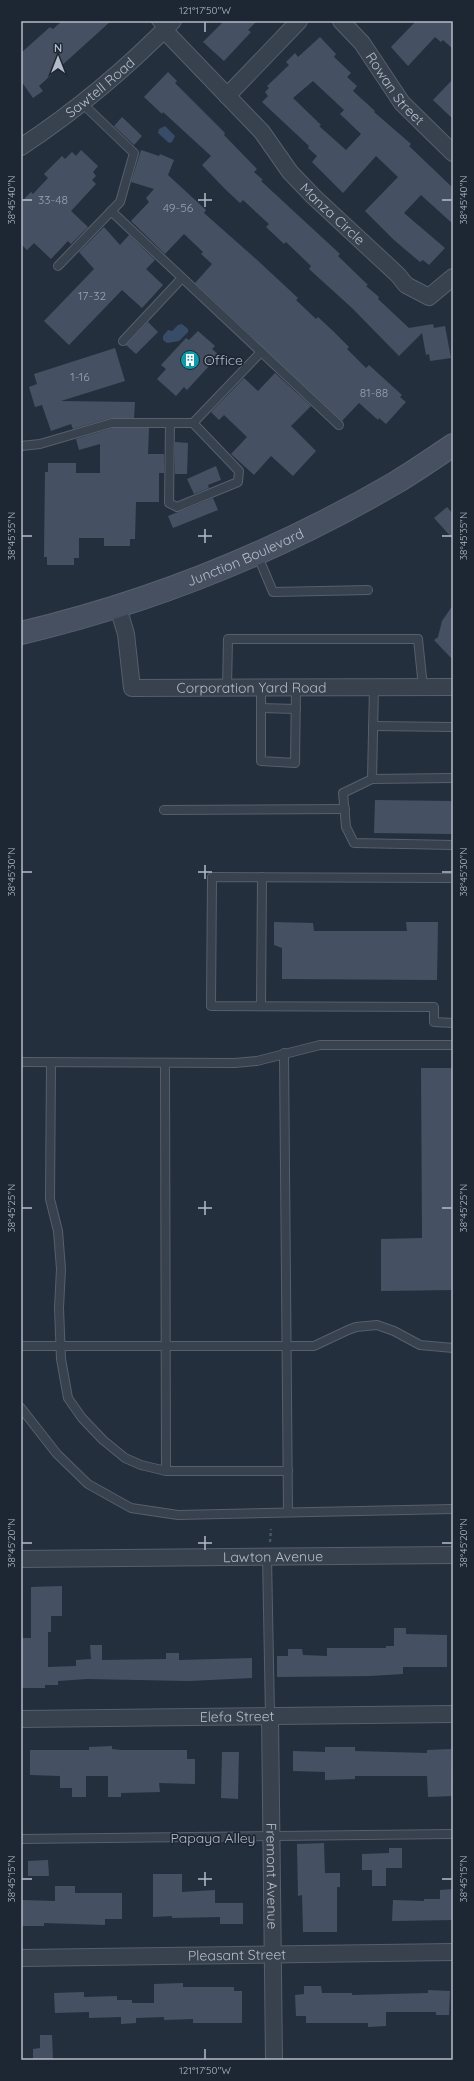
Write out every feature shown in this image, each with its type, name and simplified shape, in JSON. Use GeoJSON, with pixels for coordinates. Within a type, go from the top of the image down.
{"type":"FeatureCollection","features":[{"type":"Feature","properties":{"kind":"main road","name":"Junction Boulevard"},"geometry":{"type":"LineString","coordinates":[[21,632],[118,607],[216,571],[308,530],[395,483],[453,445]]}},
{"type":"Feature","properties":{"kind":"street"},"geometry":{"type":"LineString","coordinates":[[227,96],[299,21]]}},
{"type":"Feature","properties":{"kind":"street","name":"Rowan Street"},"geometry":{"type":"LineString","coordinates":[[341,21],[362,43],[402,103],[453,154]]}},
{"type":"Feature","properties":{"kind":"street","name":"Manza Circle"},"geometry":{"type":"LineString","coordinates":[[164,24],[227,96],[262,132],[290,172],[406,285],[429,297],[453,277]]}},
{"type":"Feature","properties":{"kind":"street","name":"Sawtell Road"},"geometry":{"type":"LineString","coordinates":[[21,147],[83,104],[113,79],[164,24]]}},
{"type":"Feature","properties":{"kind":"street","name":"Corporation Yard Road"},"geometry":{"type":"LineString","coordinates":[[118,607],[126,634],[132,688],[453,687]]}},
{"type":"Feature","properties":{"kind":"street","name":"Lawton Avenue"},"geometry":{"type":"LineString","coordinates":[[21,1559],[453,1555]]}},
{"type":"Feature","properties":{"kind":"street","name":"Elefa Street"},"geometry":{"type":"LineString","coordinates":[[21,1719],[453,1714]]}},
{"type":"Feature","properties":{"kind":"street","name":"Fremont Avenue"},"geometry":{"type":"LineString","coordinates":[[270,1716],[273,1837],[274,2060]]}},
{"type":"Feature","properties":{"kind":"street","name":"Pleasant Street"},"geometry":{"type":"LineString","coordinates":[[21,1958],[273,1956],[453,1952]]}},
{"type":"Feature","properties":{"kind":"lane"},"geometry":{"type":"LineString","coordinates":[[58,266],[120,202],[134,153],[83,104]]}},
{"type":"Feature","properties":{"kind":"lane"},"geometry":{"type":"LineString","coordinates":[[111,211],[339,425]]}},
{"type":"Feature","properties":{"kind":"lane"},"geometry":{"type":"LineString","coordinates":[[123,342],[182,278]]}},
{"type":"Feature","properties":{"kind":"lane"},"geometry":{"type":"LineString","coordinates":[[193,423],[261,352]]}},
{"type":"Feature","properties":{"kind":"lane"},"geometry":{"type":"LineString","coordinates":[[21,446],[40,444],[112,423],[170,423],[193,423],[239,471],[238,482],[177,507],[169,503],[170,423]]}},
{"type":"Feature","properties":{"kind":"lane"},"geometry":{"type":"LineString","coordinates":[[257,553],[273,592],[368,590]]}},
{"type":"Feature","properties":{"kind":"lane"},"geometry":{"type":"LineString","coordinates":[[227,688],[228,639],[418,639],[422,687]]}},
{"type":"Feature","properties":{"kind":"lane"},"geometry":{"type":"LineString","coordinates":[[261,688],[261,761],[296,763],[296,687]]}},
{"type":"Feature","properties":{"kind":"lane"},"geometry":{"type":"LineString","coordinates":[[372,779],[374,687]]}},
{"type":"Feature","properties":{"kind":"lane"},"geometry":{"type":"LineString","coordinates":[[261,708],[296,709]]}},
{"type":"Feature","properties":{"kind":"lane"},"geometry":{"type":"LineString","coordinates":[[373,726],[453,727]]}},
{"type":"Feature","properties":{"kind":"lane"},"geometry":{"type":"LineString","coordinates":[[453,778],[372,779],[343,793],[346,827],[354,843],[453,845]]}},
{"type":"Feature","properties":{"kind":"lane"},"geometry":{"type":"LineString","coordinates":[[164,810],[345,809]]}},
{"type":"Feature","properties":{"kind":"lane"},"geometry":{"type":"LineString","coordinates":[[453,878],[212,878],[211,1006],[434,1007],[434,1022],[453,1022]]}},
{"type":"Feature","properties":{"kind":"lane"},"geometry":{"type":"LineString","coordinates":[[261,1006],[262,878]]}},
{"type":"Feature","properties":{"kind":"lane"},"geometry":{"type":"LineString","coordinates":[[21,1062],[165,1063],[257,1061],[320,1045],[453,1045]]}},
{"type":"Feature","properties":{"kind":"lane"},"geometry":{"type":"LineString","coordinates":[[284,1053],[288,1511]]}},
{"type":"Feature","properties":{"kind":"lane"},"geometry":{"type":"LineString","coordinates":[[52,1062],[49,1190],[58,1231],[61,1269],[59,1308],[61,1359],[68,1398],[82,1418],[103,1440],[126,1458],[141,1465],[166,1471],[288,1471]]}},
{"type":"Feature","properties":{"kind":"lane"},"geometry":{"type":"LineString","coordinates":[[165,1063],[166,1471]]}},
{"type":"Feature","properties":{"kind":"lane"},"geometry":{"type":"LineString","coordinates":[[21,1346],[314,1346],[352,1328],[376,1325],[394,1331],[420,1345],[453,1348]]}},
{"type":"Feature","properties":{"kind":"lane"},"geometry":{"type":"LineString","coordinates":[[21,1408],[57,1454],[88,1484],[131,1508],[178,1514],[453,1509]]}},
{"type":"Feature","properties":{"kind":"lane"},"geometry":{"type":"LineString","coordinates":[[267,1556],[270,1716]]}},
{"type":"Feature","properties":{"kind":"lane","name":"Papaya Alley"},"geometry":{"type":"LineString","coordinates":[[21,1839],[453,1834]]}},
{"type":"Feature","properties":{"kind":"water"},"geometry":{"type":"Polygon","coordinates":[[[165,126],[175,136],[172,142],[169,143],[158,133],[159,129],[165,126]]]}},
{"type":"Feature","properties":{"kind":"water"},"geometry":{"type":"Polygon","coordinates":[[[182,324],[188,329],[188,332],[179,341],[167,343],[163,340],[163,336],[168,330],[172,331],[178,325],[182,324]]]}},
{"type":"Feature","properties":{"kind":"building"},"geometry":{"type":"Polygon","coordinates":[[[62,21],[111,21],[39,86],[43,91],[33,98],[21,81],[21,53],[50,27],[53,29],[62,21]]]}},
{"type":"Feature","properties":{"kind":"building"},"geometry":{"type":"Polygon","coordinates":[[[224,21],[257,21],[248,30],[251,32],[224,61],[203,42],[224,21]]]}},
{"type":"Feature","properties":{"kind":"building"},"geometry":{"type":"Polygon","coordinates":[[[416,21],[453,21],[453,49],[443,40],[441,42],[435,37],[408,66],[391,47],[416,21]]]}},
{"type":"Feature","properties":{"kind":"building"},"geometry":{"type":"Polygon","coordinates":[[[320,37],[336,54],[334,57],[351,73],[347,77],[357,86],[353,91],[375,111],[374,112],[411,144],[409,146],[453,188],[453,224],[421,195],[404,213],[445,248],[429,265],[423,260],[420,262],[394,240],[365,211],[398,177],[376,156],[343,193],[312,162],[317,156],[308,148],[309,146],[262,102],[268,96],[265,92],[269,88],[267,86],[289,65],[286,62],[295,53],[298,57],[320,37]],[[313,81],[293,98],[321,125],[319,126],[346,150],[361,134],[340,114],[344,110],[313,81]]]}},
{"type":"Feature","properties":{"kind":"building"},"geometry":{"type":"Polygon","coordinates":[[[168,72],[177,81],[175,83],[225,133],[224,135],[257,169],[254,172],[263,180],[261,181],[340,254],[338,256],[368,285],[366,286],[379,297],[378,299],[409,328],[433,324],[434,328],[445,326],[451,358],[430,361],[429,354],[426,355],[422,333],[399,356],[352,308],[309,269],[311,266],[286,242],[284,244],[266,227],[269,224],[243,200],[240,203],[225,189],[202,165],[211,156],[163,112],[162,114],[144,97],[168,72]]]}},
{"type":"Feature","properties":{"kind":"building"},"geometry":{"type":"Polygon","coordinates":[[[453,79],[453,119],[433,100],[453,79]]]}},
{"type":"Feature","properties":{"kind":"building"},"geometry":{"type":"Polygon","coordinates":[[[122,117],[142,136],[134,145],[114,126],[122,117]]]}},
{"type":"Feature","properties":{"kind":"building"},"geometry":{"type":"Polygon","coordinates":[[[81,150],[98,166],[93,172],[96,176],[92,180],[96,184],[71,211],[88,227],[71,244],[68,241],[51,259],[34,243],[27,250],[21,244],[21,202],[31,192],[33,194],[48,178],[44,174],[62,156],[65,159],[72,152],[76,156],[81,150]]]}},
{"type":"Feature","properties":{"kind":"building"},"geometry":{"type":"Polygon","coordinates":[[[141,150],[159,156],[160,154],[174,160],[168,175],[206,210],[204,213],[298,298],[296,300],[316,319],[318,317],[333,331],[349,347],[347,349],[366,368],[369,365],[402,395],[400,397],[406,402],[386,424],[379,418],[378,420],[359,403],[342,421],[195,283],[212,264],[201,254],[203,252],[184,234],[165,254],[131,221],[149,202],[146,198],[154,189],[131,182],[141,150]]]}},
{"type":"Feature","properties":{"kind":"building"},"geometry":{"type":"Polygon","coordinates":[[[104,227],[120,245],[129,235],[155,260],[146,269],[163,285],[142,308],[122,290],[69,345],[44,321],[94,269],[79,252],[104,227]]]}},
{"type":"Feature","properties":{"kind":"building"},"geometry":{"type":"Polygon","coordinates":[[[148,322],[158,332],[136,354],[126,345],[148,322]]]}},
{"type":"Feature","properties":{"kind":"building","name":"Office"},"geometry":{"type":"Polygon","coordinates":[[[198,331],[215,346],[212,349],[219,355],[187,390],[184,387],[176,396],[157,379],[166,369],[161,365],[186,338],[189,340],[198,331]]]}},
{"type":"Feature","properties":{"kind":"building"},"geometry":{"type":"Polygon","coordinates":[[[115,348],[125,381],[61,401],[135,402],[134,418],[111,418],[73,429],[71,424],[51,431],[42,405],[35,407],[29,387],[37,384],[34,374],[115,348]]]}},
{"type":"Feature","properties":{"kind":"building"},"geometry":{"type":"Polygon","coordinates":[[[275,373],[311,406],[291,426],[316,451],[293,476],[271,456],[254,475],[231,454],[247,437],[224,415],[219,420],[211,412],[244,378],[258,391],[275,373]]]}},
{"type":"Feature","properties":{"kind":"building"},"geometry":{"type":"Polygon","coordinates":[[[113,428],[149,428],[148,454],[164,454],[164,473],[159,473],[159,502],[136,502],[135,539],[130,539],[130,546],[104,546],[104,538],[79,538],[79,558],[74,558],[74,565],[47,565],[47,557],[44,557],[45,472],[48,472],[48,463],[76,463],[76,473],[100,473],[100,444],[79,450],[76,439],[113,428]]]}},
{"type":"Feature","properties":{"kind":"building"},"geometry":{"type":"Polygon","coordinates":[[[175,442],[188,443],[187,474],[175,474],[175,442]]]}},
{"type":"Feature","properties":{"kind":"building"},"geometry":{"type":"Polygon","coordinates":[[[216,466],[221,480],[208,485],[209,488],[194,494],[187,479],[216,466]]]}},
{"type":"Feature","properties":{"kind":"building"},"geometry":{"type":"Polygon","coordinates":[[[213,498],[218,510],[173,528],[168,516],[213,498]]]}},
{"type":"Feature","properties":{"kind":"building"},"geometry":{"type":"Polygon","coordinates":[[[447,507],[453,514],[453,539],[434,518],[447,507]]]}},
{"type":"Feature","properties":{"kind":"building"},"geometry":{"type":"Polygon","coordinates":[[[453,605],[453,660],[434,640],[438,637],[442,621],[453,605]]]}},
{"type":"Feature","properties":{"kind":"building"},"geometry":{"type":"Polygon","coordinates":[[[375,800],[453,801],[453,834],[374,833],[375,800]]]}},
{"type":"Feature","properties":{"kind":"building"},"geometry":{"type":"Polygon","coordinates":[[[274,922],[313,923],[314,931],[407,931],[406,922],[438,922],[437,980],[282,979],[282,948],[274,945],[274,922]]]}},
{"type":"Feature","properties":{"kind":"building"},"geometry":{"type":"Polygon","coordinates":[[[421,1068],[453,1068],[453,1290],[381,1291],[381,1239],[422,1238],[421,1068]]]}},
{"type":"Feature","properties":{"kind":"building"},"geometry":{"type":"Polygon","coordinates":[[[62,1586],[62,1616],[51,1616],[51,1632],[48,1632],[48,1667],[76,1666],[76,1660],[91,1659],[90,1645],[102,1645],[102,1660],[166,1659],[166,1653],[179,1653],[179,1660],[252,1658],[252,1678],[189,1681],[87,1679],[58,1681],[58,1685],[45,1685],[45,1688],[22,1688],[22,1638],[31,1638],[31,1587],[62,1586]]]}},
{"type":"Feature","properties":{"kind":"building"},"geometry":{"type":"Polygon","coordinates":[[[394,1628],[406,1628],[406,1634],[447,1635],[447,1667],[403,1667],[403,1674],[370,1676],[277,1677],[277,1656],[288,1656],[288,1649],[302,1649],[303,1655],[327,1656],[327,1648],[386,1648],[386,1646],[394,1646],[394,1628]]]}},
{"type":"Feature","properties":{"kind":"building"},"geometry":{"type":"Polygon","coordinates":[[[112,1746],[112,1749],[121,1750],[187,1750],[187,1759],[195,1759],[195,1784],[159,1783],[160,1792],[121,1793],[121,1797],[108,1797],[108,1776],[86,1776],[86,1797],[72,1797],[72,1788],[60,1788],[60,1776],[30,1775],[30,1750],[89,1750],[89,1747],[112,1746]]]}},
{"type":"Feature","properties":{"kind":"building"},"geometry":{"type":"Polygon","coordinates":[[[325,1747],[355,1747],[355,1751],[427,1753],[427,1750],[451,1749],[452,1796],[428,1797],[427,1776],[355,1776],[355,1779],[325,1780],[325,1772],[293,1771],[293,1751],[325,1752],[325,1747]]]}},
{"type":"Feature","properties":{"kind":"building"},"geometry":{"type":"Polygon","coordinates":[[[222,1752],[239,1752],[238,1799],[221,1798],[222,1752]]]}},
{"type":"Feature","properties":{"kind":"building"},"geometry":{"type":"Polygon","coordinates":[[[324,1843],[325,1873],[340,1873],[340,1887],[337,1887],[337,1932],[303,1932],[302,1895],[298,1896],[297,1844],[324,1843]]]}},
{"type":"Feature","properties":{"kind":"building"},"geometry":{"type":"Polygon","coordinates":[[[389,1848],[402,1848],[402,1868],[386,1868],[386,1886],[372,1886],[372,1870],[362,1870],[362,1854],[389,1853],[389,1848]]]}},
{"type":"Feature","properties":{"kind":"building"},"geometry":{"type":"Polygon","coordinates":[[[48,1860],[49,1876],[28,1876],[28,1861],[48,1860]]]}},
{"type":"Feature","properties":{"kind":"building"},"geometry":{"type":"Polygon","coordinates":[[[153,1874],[182,1874],[182,1892],[215,1890],[215,1903],[243,1903],[243,1924],[220,1924],[220,1917],[153,1917],[153,1874]]]}},
{"type":"Feature","properties":{"kind":"building"},"geometry":{"type":"Polygon","coordinates":[[[55,1886],[75,1886],[75,1893],[122,1893],[122,1919],[105,1919],[105,1925],[44,1923],[44,1926],[22,1926],[22,1900],[55,1901],[55,1886]]]}},
{"type":"Feature","properties":{"kind":"building"},"geometry":{"type":"Polygon","coordinates":[[[453,1889],[453,1920],[392,1921],[393,1900],[424,1901],[424,1899],[440,1899],[440,1890],[453,1889]]]}},
{"type":"Feature","properties":{"kind":"building"},"geometry":{"type":"Polygon","coordinates":[[[183,1983],[183,1987],[234,1987],[234,1991],[242,1991],[242,2023],[193,2023],[193,2019],[164,2020],[164,2017],[136,2018],[136,2023],[121,2024],[121,2017],[89,2018],[89,2012],[55,2013],[54,1993],[84,1992],[84,1997],[117,1996],[117,2000],[132,2000],[132,2003],[154,2003],[154,1984],[183,1983]]]}},
{"type":"Feature","properties":{"kind":"building"},"geometry":{"type":"Polygon","coordinates":[[[304,1986],[321,1986],[322,1993],[352,1993],[352,1995],[428,1993],[428,1990],[450,1991],[449,2015],[436,2015],[436,2012],[386,2012],[386,2026],[368,2027],[368,2023],[306,2023],[306,2016],[296,2016],[295,1995],[304,1994],[304,1986]]]}},
{"type":"Feature","properties":{"kind":"building"},"geometry":{"type":"Polygon","coordinates":[[[40,2035],[52,2035],[53,2060],[33,2060],[33,2049],[40,2048],[40,2035]]]}},
{"type":"Feature","properties":{"kind":"place","name":"Office"},"geometry":{"type":"Point","coordinates":[190,360]}}]}
